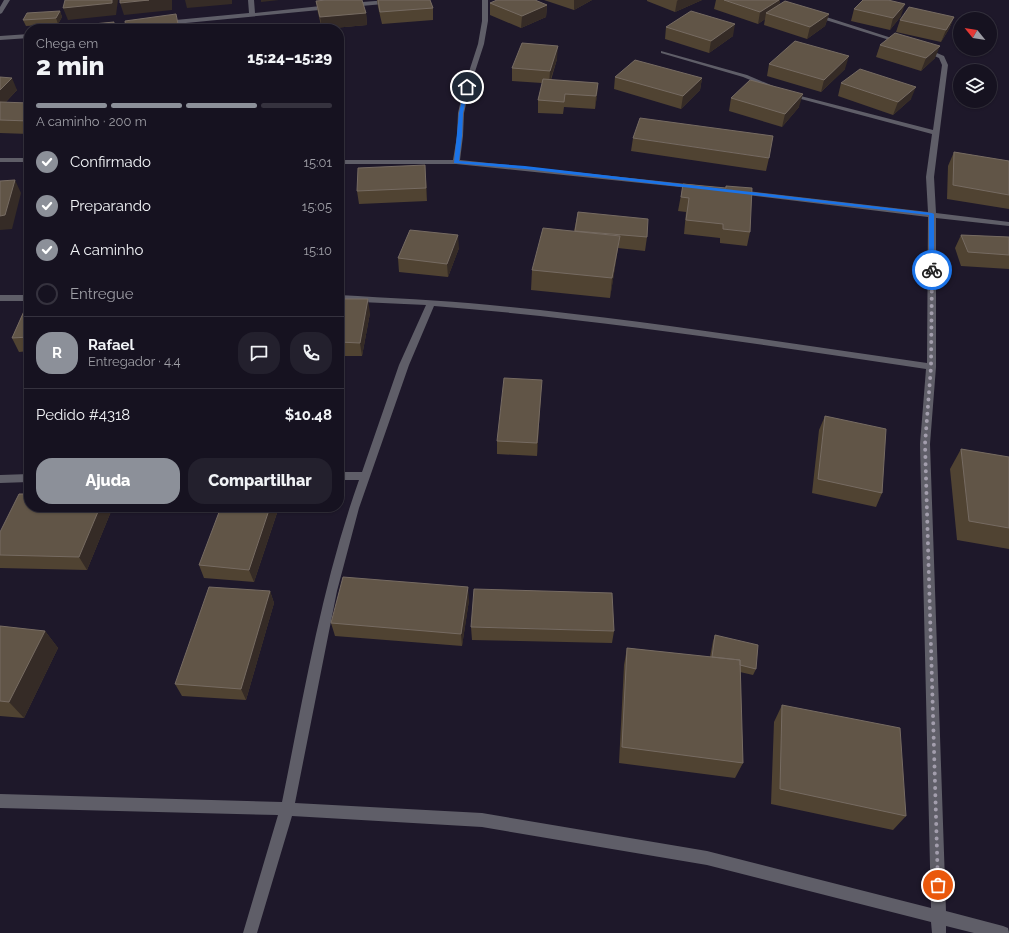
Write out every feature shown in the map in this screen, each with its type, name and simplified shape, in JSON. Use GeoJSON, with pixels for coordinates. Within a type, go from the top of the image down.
{"type":"FeatureCollection","features":[{"type":"Feature","properties":{"kind":"street"},"geometry":{"type":"LineString","coordinates":[[0,12],[7,0]]}},
{"type":"Feature","properties":{"kind":"street"},"geometry":{"type":"LineString","coordinates":[[251,0],[252,14]]}},
{"type":"Feature","properties":{"kind":"street"},"geometry":{"type":"LineString","coordinates":[[344,6],[406,0]]}},
{"type":"Feature","properties":{"kind":"street"},"geometry":{"type":"LineString","coordinates":[[456,162],[460,136],[461,113],[467,87],[481,44],[485,21],[485,0]]}},
{"type":"Feature","properties":{"kind":"street"},"geometry":{"type":"LineString","coordinates":[[160,23],[336,6]]}},
{"type":"Feature","properties":{"kind":"street"},"geometry":{"type":"LineString","coordinates":[[808,13],[905,43]]}},
{"type":"Feature","properties":{"kind":"street"},"geometry":{"type":"LineString","coordinates":[[0,38],[24,36]]}},
{"type":"Feature","properties":{"kind":"street"},"geometry":{"type":"LineString","coordinates":[[918,47],[942,57],[945,65],[930,177],[932,214],[931,367],[925,444],[939,933]]}},
{"type":"Feature","properties":{"kind":"street"},"geometry":{"type":"LineString","coordinates":[[663,52],[745,76],[799,98],[935,133]]}},
{"type":"Feature","properties":{"kind":"street"},"geometry":{"type":"LineString","coordinates":[[0,160],[24,160]]}},
{"type":"Feature","properties":{"kind":"street"},"geometry":{"type":"LineString","coordinates":[[344,162],[456,162],[705,188]]}},
{"type":"Feature","properties":{"kind":"street"},"geometry":{"type":"LineString","coordinates":[[728,191],[1009,224]]}},
{"type":"Feature","properties":{"kind":"street"},"geometry":{"type":"LineString","coordinates":[[0,298],[24,298]]}},
{"type":"Feature","properties":{"kind":"street"},"geometry":{"type":"LineString","coordinates":[[344,298],[431,303],[546,314],[931,367]]}},
{"type":"Feature","properties":{"kind":"street"},"geometry":{"type":"LineString","coordinates":[[250,933],[287,808],[331,591],[354,508],[404,364],[431,303]]}},
{"type":"Feature","properties":{"kind":"street"},"geometry":{"type":"LineString","coordinates":[[344,476],[365,476]]}},
{"type":"Feature","properties":{"kind":"street"},"geometry":{"type":"LineString","coordinates":[[0,479],[24,478]]}},
{"type":"Feature","properties":{"kind":"street"},"geometry":{"type":"LineString","coordinates":[[0,801],[287,808],[482,820],[707,858],[1003,933]]}},
{"type":"Feature","properties":{"kind":"building"},"geometry":{"type":"Polygon","coordinates":[[[65,0],[112,0],[112,3],[63,8],[65,0]]]}},
{"type":"Feature","properties":{"kind":"building"},"geometry":{"type":"Polygon","coordinates":[[[120,0],[149,0],[120,3],[120,0]]]}},
{"type":"Feature","properties":{"kind":"building"},"geometry":{"type":"Polygon","coordinates":[[[362,0],[366,13],[320,17],[316,1],[362,0]]]}},
{"type":"Feature","properties":{"kind":"building"},"geometry":{"type":"Polygon","coordinates":[[[378,0],[430,0],[433,8],[380,12],[378,0]]]}},
{"type":"Feature","properties":{"kind":"building"},"geometry":{"type":"Polygon","coordinates":[[[497,0],[535,0],[547,5],[522,16],[490,3],[497,0]]]}},
{"type":"Feature","properties":{"kind":"building"},"geometry":{"type":"Polygon","coordinates":[[[724,0],[779,0],[760,12],[724,0]]]}},
{"type":"Feature","properties":{"kind":"building"},"geometry":{"type":"Polygon","coordinates":[[[863,0],[888,0],[905,4],[893,18],[854,9],[863,0]]]}},
{"type":"Feature","properties":{"kind":"building"},"geometry":{"type":"Polygon","coordinates":[[[785,1],[829,14],[810,27],[766,13],[785,1]]]}},
{"type":"Feature","properties":{"kind":"building"},"geometry":{"type":"Polygon","coordinates":[[[909,7],[953,17],[946,30],[900,20],[909,7]]]}},
{"type":"Feature","properties":{"kind":"building"},"geometry":{"type":"Polygon","coordinates":[[[60,11],[56,18],[23,20],[27,13],[60,11]]]}},
{"type":"Feature","properties":{"kind":"building"},"geometry":{"type":"Polygon","coordinates":[[[691,11],[735,24],[711,41],[666,27],[691,11]]]}},
{"type":"Feature","properties":{"kind":"building"},"geometry":{"type":"Polygon","coordinates":[[[176,14],[178,24],[125,24],[125,21],[176,14]]]}},
{"type":"Feature","properties":{"kind":"building"},"geometry":{"type":"Polygon","coordinates":[[[114,22],[114,24],[93,24],[114,22]]]}},
{"type":"Feature","properties":{"kind":"building"},"geometry":{"type":"Polygon","coordinates":[[[895,33],[940,46],[926,58],[880,45],[895,33]]]}},
{"type":"Feature","properties":{"kind":"building"},"geometry":{"type":"Polygon","coordinates":[[[795,41],[849,56],[824,80],[769,64],[795,41]]]}},
{"type":"Feature","properties":{"kind":"building"},"geometry":{"type":"Polygon","coordinates":[[[522,43],[558,46],[550,71],[512,68],[522,43]]]}},
{"type":"Feature","properties":{"kind":"building"},"geometry":{"type":"Polygon","coordinates":[[[635,60],[702,78],[683,96],[615,77],[635,60]]]}},
{"type":"Feature","properties":{"kind":"building"},"geometry":{"type":"Polygon","coordinates":[[[860,69],[916,87],[898,102],[841,83],[860,69]]]}},
{"type":"Feature","properties":{"kind":"building"},"geometry":{"type":"Polygon","coordinates":[[[0,77],[12,78],[0,90],[0,77]]]}},
{"type":"Feature","properties":{"kind":"building"},"geometry":{"type":"Polygon","coordinates":[[[543,79],[598,83],[596,96],[565,94],[564,102],[538,100],[543,79]]]}},
{"type":"Feature","properties":{"kind":"building"},"geometry":{"type":"Polygon","coordinates":[[[750,80],[803,94],[785,114],[731,98],[750,80]]]}},
{"type":"Feature","properties":{"kind":"building"},"geometry":{"type":"Polygon","coordinates":[[[0,102],[24,103],[24,121],[0,120],[0,102]]]}},
{"type":"Feature","properties":{"kind":"building"},"geometry":{"type":"Polygon","coordinates":[[[640,118],[773,136],[769,158],[633,138],[640,118]]]}},
{"type":"Feature","properties":{"kind":"building"},"geometry":{"type":"Polygon","coordinates":[[[954,152],[1009,161],[1009,195],[953,185],[954,152]]]}},
{"type":"Feature","properties":{"kind":"building"},"geometry":{"type":"Polygon","coordinates":[[[425,165],[426,188],[357,191],[358,168],[425,165]]]}},
{"type":"Feature","properties":{"kind":"building"},"geometry":{"type":"Polygon","coordinates":[[[15,180],[5,215],[0,216],[0,181],[15,180]]]}},
{"type":"Feature","properties":{"kind":"building"},"geometry":{"type":"Polygon","coordinates":[[[683,184],[726,188],[726,186],[752,188],[750,232],[723,229],[723,224],[686,220],[689,198],[681,197],[683,184]]]}},
{"type":"Feature","properties":{"kind":"building"},"geometry":{"type":"Polygon","coordinates":[[[578,212],[648,219],[647,237],[575,231],[578,212]]]}},
{"type":"Feature","properties":{"kind":"building"},"geometry":{"type":"Polygon","coordinates":[[[543,228],[620,236],[612,278],[532,270],[543,228]]]}},
{"type":"Feature","properties":{"kind":"building"},"geometry":{"type":"Polygon","coordinates":[[[410,230],[458,235],[447,264],[398,258],[410,230]]]}},
{"type":"Feature","properties":{"kind":"building"},"geometry":{"type":"Polygon","coordinates":[[[961,235],[1009,237],[1009,255],[968,252],[961,235]]]}},
{"type":"Feature","properties":{"kind":"building"},"geometry":{"type":"Polygon","coordinates":[[[344,299],[368,299],[360,343],[344,342],[344,299]]]}},
{"type":"Feature","properties":{"kind":"building"},"geometry":{"type":"Polygon","coordinates":[[[24,311],[24,337],[12,338],[24,311]]]}},
{"type":"Feature","properties":{"kind":"building"},"geometry":{"type":"Polygon","coordinates":[[[504,378],[542,380],[537,443],[497,441],[504,378]]]}},
{"type":"Feature","properties":{"kind":"building"},"geometry":{"type":"Polygon","coordinates":[[[825,416],[886,429],[882,493],[818,479],[825,416]]]}},
{"type":"Feature","properties":{"kind":"building"},"geometry":{"type":"Polygon","coordinates":[[[961,449],[1009,457],[1009,528],[969,521],[961,449]]]}},
{"type":"Feature","properties":{"kind":"building"},"geometry":{"type":"Polygon","coordinates":[[[19,494],[24,494],[24,512],[98,512],[79,557],[0,555],[0,532],[19,494]]]}},
{"type":"Feature","properties":{"kind":"building"},"geometry":{"type":"Polygon","coordinates":[[[219,512],[268,512],[249,570],[199,565],[219,512]]]}},
{"type":"Feature","properties":{"kind":"building"},"geometry":{"type":"Polygon","coordinates":[[[343,577],[468,587],[461,634],[331,623],[343,577]]]}},
{"type":"Feature","properties":{"kind":"building"},"geometry":{"type":"Polygon","coordinates":[[[209,587],[270,591],[241,689],[175,684],[209,587]]]}},
{"type":"Feature","properties":{"kind":"building"},"geometry":{"type":"Polygon","coordinates":[[[474,589],[612,593],[614,631],[471,627],[474,589]]]}},
{"type":"Feature","properties":{"kind":"building"},"geometry":{"type":"Polygon","coordinates":[[[0,626],[45,631],[9,702],[0,701],[0,626]]]}},
{"type":"Feature","properties":{"kind":"building"},"geometry":{"type":"Polygon","coordinates":[[[715,635],[758,645],[756,669],[740,665],[740,660],[712,657],[715,635]]]}},
{"type":"Feature","properties":{"kind":"building"},"geometry":{"type":"Polygon","coordinates":[[[627,648],[740,660],[743,763],[622,747],[627,648]]]}},
{"type":"Feature","properties":{"kind":"building"},"geometry":{"type":"Polygon","coordinates":[[[782,705],[900,728],[906,816],[780,789],[782,705]]]}},
{"type":"Feature","properties":{"kind":"way so far"},"geometry":{"type":"LineString","coordinates":[[932,270],[931,367],[925,444],[938,885]]}},
{"type":"Feature","properties":{"kind":"route"},"geometry":{"type":"LineString","coordinates":[[467,87],[461,113],[460,136],[456,162],[525,168],[932,214],[932,270]]}}]}
